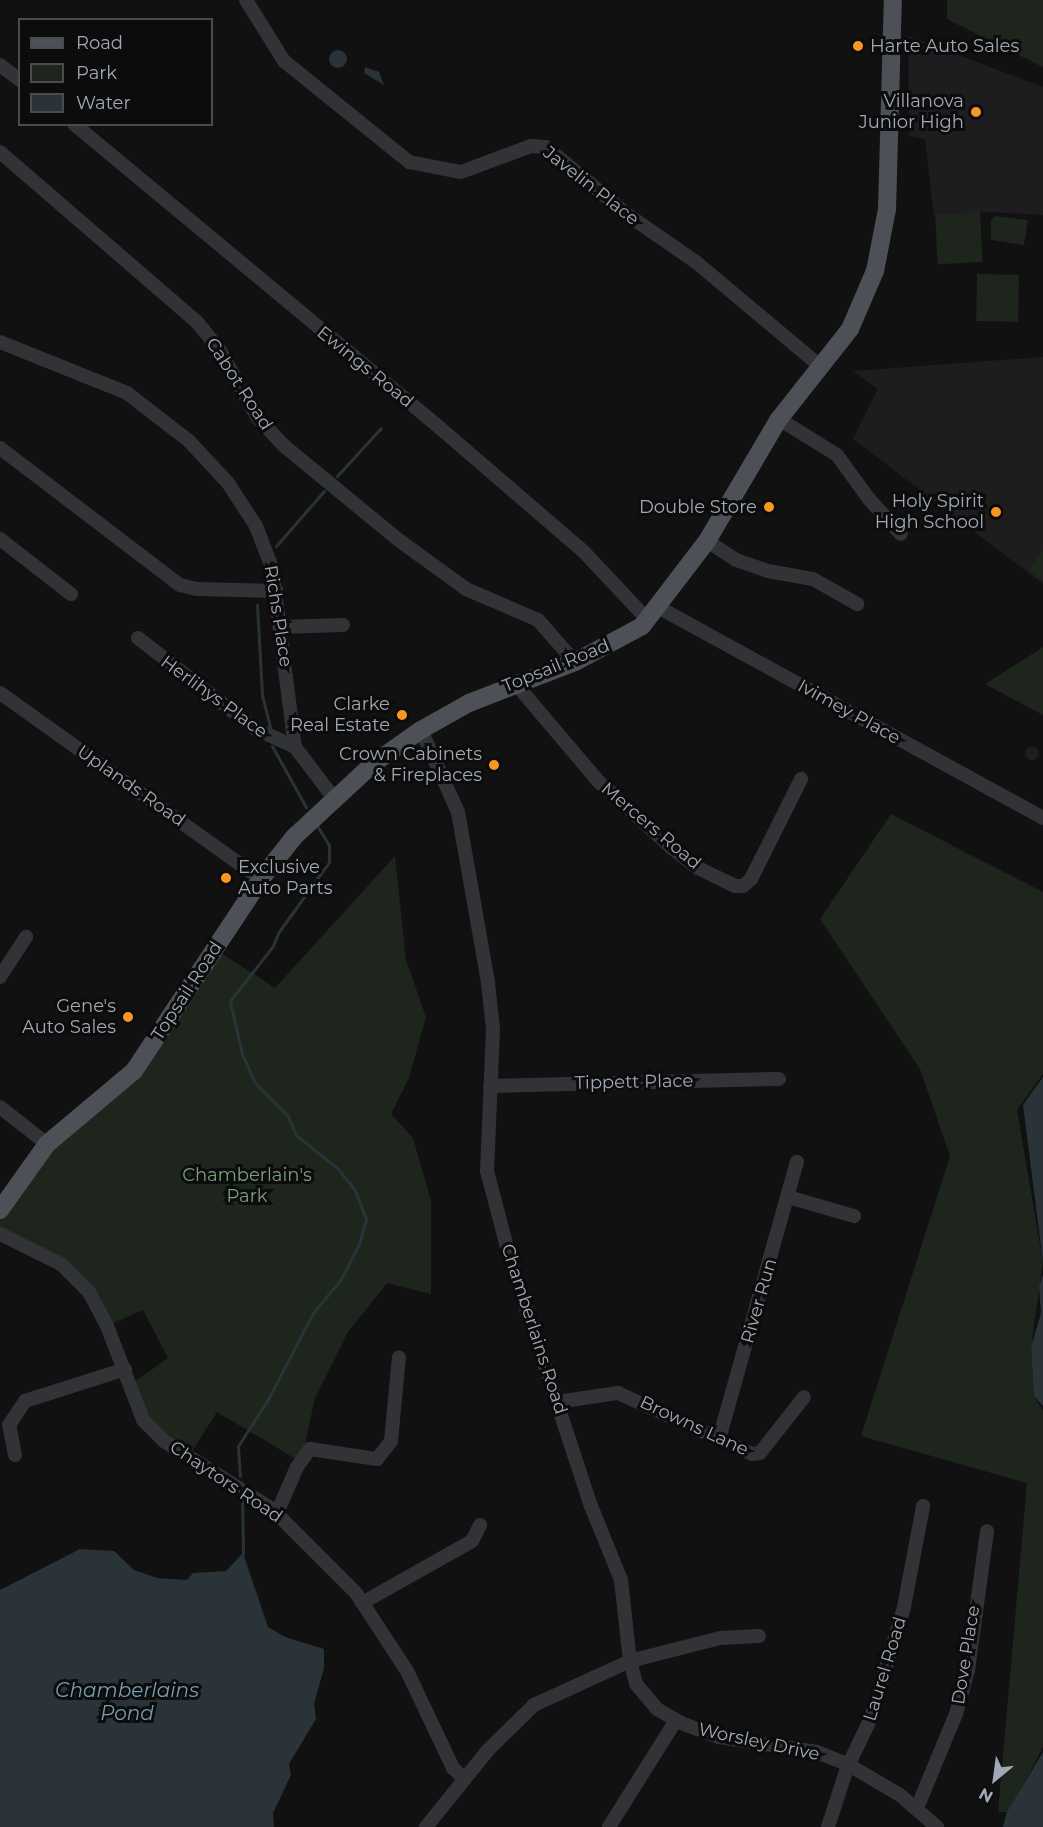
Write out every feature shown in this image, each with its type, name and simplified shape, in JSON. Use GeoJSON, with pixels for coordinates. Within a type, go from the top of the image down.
{"type":"FeatureCollection","features":[{"type":"Feature","properties":{"kind":"main road","name":"Topsail Road"},"geometry":{"type":"LineString","coordinates":[[0,1210],[47,1144],[134,1071],[261,879],[294,837],[336,801],[374,763],[421,730],[514,683],[609,647],[642,626],[707,541],[779,419],[850,329],[875,271],[887,208],[893,0]]}},
{"type":"Feature","properties":{"kind":"street","name":"Javelin Place"},"geometry":{"type":"LineString","coordinates":[[246,0],[284,61],[409,162],[468,171],[531,146],[546,147],[628,215],[696,262],[820,366]]}},
{"type":"Feature","properties":{"kind":"street"},"geometry":{"type":"LineString","coordinates":[[0,65],[18,78]]}},
{"type":"Feature","properties":{"kind":"street","name":"Ewings Road"},"geometry":{"type":"LineString","coordinates":[[76,126],[440,428],[651,613]]}},
{"type":"Feature","properties":{"kind":"street","name":"Cabot Road"},"geometry":{"type":"LineString","coordinates":[[0,152],[197,322],[219,349],[257,417],[291,452],[400,541],[466,589],[538,620],[574,662]]}},
{"type":"Feature","properties":{"kind":"street","name":"Richs Place"},"geometry":{"type":"LineString","coordinates":[[0,342],[120,389],[189,441],[223,477],[250,516],[266,547],[277,591],[295,747]]}},
{"type":"Feature","properties":{"kind":"street"},"geometry":{"type":"LineString","coordinates":[[779,419],[837,455],[869,499],[900,534]]}},
{"type":"Feature","properties":{"kind":"street"},"geometry":{"type":"LineString","coordinates":[[0,448],[180,585],[197,589],[277,591]]}},
{"type":"Feature","properties":{"kind":"street"},"geometry":{"type":"LineString","coordinates":[[0,539],[71,594]]}},
{"type":"Feature","properties":{"kind":"street"},"geometry":{"type":"LineString","coordinates":[[707,541],[736,560],[768,571],[813,579],[857,604]]}},
{"type":"Feature","properties":{"kind":"street","name":"Ivimey Place"},"geometry":{"type":"LineString","coordinates":[[651,613],[1043,818]]}},
{"type":"Feature","properties":{"kind":"street"},"geometry":{"type":"LineString","coordinates":[[281,627],[343,625]]}},
{"type":"Feature","properties":{"kind":"street","name":"Herlihys Place"},"geometry":{"type":"LineString","coordinates":[[138,638],[254,728],[295,747]]}},
{"type":"Feature","properties":{"kind":"street","name":"Mercers Road"},"geometry":{"type":"LineString","coordinates":[[514,683],[598,781],[681,855],[735,886],[743,886],[751,879],[801,778]]}},
{"type":"Feature","properties":{"kind":"street","name":"Uplands Road"},"geometry":{"type":"LineString","coordinates":[[0,693],[261,879]]}},
{"type":"Feature","properties":{"kind":"street","name":"Chamberlains Road"},"geometry":{"type":"LineString","coordinates":[[421,730],[458,812],[466,846],[493,1029],[487,1171],[512,1266],[591,1506],[621,1580],[630,1661]]}},
{"type":"Feature","properties":{"kind":"street"},"geometry":{"type":"LineString","coordinates":[[295,747],[336,801]]}},
{"type":"Feature","properties":{"kind":"street"},"geometry":{"type":"LineString","coordinates":[[2,968],[26,937]]}},
{"type":"Feature","properties":{"kind":"street","name":"Tippett Place"},"geometry":{"type":"LineString","coordinates":[[490,1086],[779,1079]]}},
{"type":"Feature","properties":{"kind":"street"},"geometry":{"type":"LineString","coordinates":[[0,1107],[47,1144]]}},
{"type":"Feature","properties":{"kind":"street","name":"River Run"},"geometry":{"type":"LineString","coordinates":[[719,1439],[797,1162]]}},
{"type":"Feature","properties":{"kind":"street"},"geometry":{"type":"LineString","coordinates":[[788,1197],[854,1216]]}},
{"type":"Feature","properties":{"kind":"street","name":"Chaytors Road"},"geometry":{"type":"LineString","coordinates":[[0,1234],[61,1264],[89,1292],[124,1369],[142,1420],[164,1441],[277,1513],[362,1603],[407,1671],[453,1768],[464,1779]]}},
{"type":"Feature","properties":{"kind":"street"},"geometry":{"type":"LineString","coordinates":[[277,1513],[310,1449],[376,1459],[391,1442],[399,1357]]}},
{"type":"Feature","properties":{"kind":"street"},"geometry":{"type":"LineString","coordinates":[[15,1455],[9,1425],[25,1401],[124,1369]]}},
{"type":"Feature","properties":{"kind":"street","name":"Browns Lane"},"geometry":{"type":"LineString","coordinates":[[557,1402],[618,1393],[702,1428],[719,1439],[760,1454],[804,1397]]}},
{"type":"Feature","properties":{"kind":"street","name":"Laurel Road"},"geometry":{"type":"LineString","coordinates":[[828,1827],[849,1765],[871,1718],[907,1597],[923,1506]]}},
{"type":"Feature","properties":{"kind":"street"},"geometry":{"type":"LineString","coordinates":[[362,1603],[472,1541],[480,1525]]}},
{"type":"Feature","properties":{"kind":"street","name":"Dove Place"},"geometry":{"type":"LineString","coordinates":[[917,1808],[959,1703],[987,1532]]}},
{"type":"Feature","properties":{"kind":"street"},"geometry":{"type":"LineString","coordinates":[[426,1827],[494,1743],[534,1705],[630,1661],[720,1638],[759,1636]]}},
{"type":"Feature","properties":{"kind":"street","name":"Worsley Drive"},"geometry":{"type":"LineString","coordinates":[[630,1661],[636,1684],[657,1709],[676,1720],[719,1737],[817,1752],[849,1765],[917,1808],[937,1827]]}},
{"type":"Feature","properties":{"kind":"street"},"geometry":{"type":"LineString","coordinates":[[609,1827],[676,1720]]}},
{"type":"Feature","properties":{"kind":"shaded area","name":"Villanova Junior High"},"geometry":{"type":"Polygon","coordinates":[[[908,36],[1043,87],[1043,215],[988,212],[934,217],[925,139],[909,136],[908,36]]]}},
{"type":"Feature","properties":{"kind":"shaded area","name":"Holy Spirit High School"},"geometry":{"type":"Polygon","coordinates":[[[1043,357],[1043,584],[853,439],[878,389],[853,371],[1043,357]]]}},
{"type":"Feature","properties":{"kind":"shaded area"},"geometry":{"type":"Polygon","coordinates":[[[1032,746],[1037,748],[1039,753],[1037,758],[1032,760],[1027,758],[1025,753],[1027,748],[1032,746]]]}},
{"type":"Feature","properties":{"kind":"green space"},"geometry":{"type":"Polygon","coordinates":[[[947,0],[1043,0],[1043,67],[947,19],[947,0]]]}},
{"type":"Feature","properties":{"kind":"green space"},"geometry":{"type":"Polygon","coordinates":[[[980,212],[983,262],[938,264],[935,214],[980,212]]]}},
{"type":"Feature","properties":{"kind":"green space"},"geometry":{"type":"Polygon","coordinates":[[[995,216],[1028,220],[1024,245],[991,240],[991,220],[995,216]]]}},
{"type":"Feature","properties":{"kind":"green space"},"geometry":{"type":"Polygon","coordinates":[[[977,274],[1019,275],[1018,322],[976,321],[977,274]]]}},
{"type":"Feature","properties":{"kind":"green space"},"geometry":{"type":"Polygon","coordinates":[[[1043,550],[1043,581],[1028,570],[1043,550]]]}},
{"type":"Feature","properties":{"kind":"green space"},"geometry":{"type":"Polygon","coordinates":[[[1043,647],[1043,715],[985,684],[1043,647]]]}},
{"type":"Feature","properties":{"kind":"green space"},"geometry":{"type":"Polygon","coordinates":[[[891,814],[1043,892],[1043,1074],[1017,1110],[1043,1262],[1031,1347],[1034,1396],[1043,1411],[1043,1747],[1003,1825],[1007,1812],[998,1812],[1027,1483],[861,1436],[950,1156],[920,1069],[820,919],[891,814]]]}},
{"type":"Feature","properties":{"kind":"green space","name":"Chamberlain's Park"},"geometry":{"type":"Polygon","coordinates":[[[395,856],[406,960],[426,1017],[409,1078],[391,1114],[413,1138],[431,1201],[431,1294],[387,1283],[348,1332],[315,1398],[301,1462],[217,1412],[189,1456],[143,1420],[130,1385],[168,1358],[143,1310],[107,1326],[61,1264],[0,1234],[0,1210],[47,1144],[134,1071],[215,949],[275,988],[395,856]]]}},
{"type":"Feature","properties":{"kind":"water"},"geometry":{"type":"Polygon","coordinates":[[[338,50],[344,53],[347,59],[344,65],[338,68],[332,65],[329,59],[332,53],[338,50]]]}},
{"type":"Feature","properties":{"kind":"water"},"geometry":{"type":"Polygon","coordinates":[[[365,67],[379,72],[384,85],[364,73],[365,67]]]}},
{"type":"Feature","properties":{"kind":"water"},"geometry":{"type":"Polygon","coordinates":[[[1043,1077],[1043,1262],[1023,1105],[1043,1077]]]}},
{"type":"Feature","properties":{"kind":"water"},"geometry":{"type":"Polygon","coordinates":[[[1043,1275],[1043,1406],[1034,1396],[1031,1347],[1041,1313],[1039,1286],[1043,1275]]]}},
{"type":"Feature","properties":{"kind":"water","name":"Chamberlains Pond"},"geometry":{"type":"Polygon","coordinates":[[[80,1549],[114,1551],[134,1570],[157,1578],[187,1580],[193,1573],[226,1571],[243,1553],[268,1627],[285,1637],[324,1649],[324,1668],[314,1704],[316,1719],[289,1764],[291,1775],[273,1813],[274,1827],[0,1827],[0,1590],[80,1549]]]}},
{"type":"Feature","properties":{"kind":"water"},"geometry":{"type":"Polygon","coordinates":[[[1043,1752],[1043,1827],[1003,1827],[1007,1812],[1043,1752]]]}},
{"type":"Feature","properties":{"kind":"waterway"},"geometry":{"type":"LineString","coordinates":[[337,476],[381,428]]}},
{"type":"Feature","properties":{"kind":"waterway"},"geometry":{"type":"LineString","coordinates":[[276,546],[324,491]]}},
{"type":"Feature","properties":{"kind":"waterway"},"geometry":{"type":"LineString","coordinates":[[257,605],[262,695],[271,730]]}},
{"type":"Feature","properties":{"kind":"waterway"},"geometry":{"type":"LineString","coordinates":[[272,746],[306,807]]}},
{"type":"Feature","properties":{"kind":"waterway"},"geometry":{"type":"LineString","coordinates":[[240,1476],[238,1446],[267,1401],[313,1313],[341,1279],[359,1244],[366,1219],[355,1190],[337,1168],[296,1135],[288,1116],[255,1083],[242,1054],[230,1001],[273,946],[278,933],[329,862],[329,845],[317,826]]}},
{"type":"Feature","properties":{"kind":"waterway"},"geometry":{"type":"LineString","coordinates":[[242,1495],[243,1553]]}},
{"type":"Feature","properties":{"kind":"place","name":"Harte Auto Sales"},"geometry":{"type":"Point","coordinates":[858,46]}},
{"type":"Feature","properties":{"kind":"place","name":"Villanova Junior High"},"geometry":{"type":"Point","coordinates":[976,112]}},
{"type":"Feature","properties":{"kind":"place","name":"Double Store"},"geometry":{"type":"Point","coordinates":[769,507]}},
{"type":"Feature","properties":{"kind":"place","name":"Holy Spirit High School"},"geometry":{"type":"Point","coordinates":[996,512]}},
{"type":"Feature","properties":{"kind":"place","name":"Clarke Real Estate"},"geometry":{"type":"Point","coordinates":[402,715]}},
{"type":"Feature","properties":{"kind":"place","name":"Crown Cabinets & Fireplaces"},"geometry":{"type":"Point","coordinates":[494,765]}},
{"type":"Feature","properties":{"kind":"place","name":"Exclusive Auto Parts"},"geometry":{"type":"Point","coordinates":[226,878]}},
{"type":"Feature","properties":{"kind":"place","name":"Gene's Auto Sales"},"geometry":{"type":"Point","coordinates":[128,1017]}}]}
